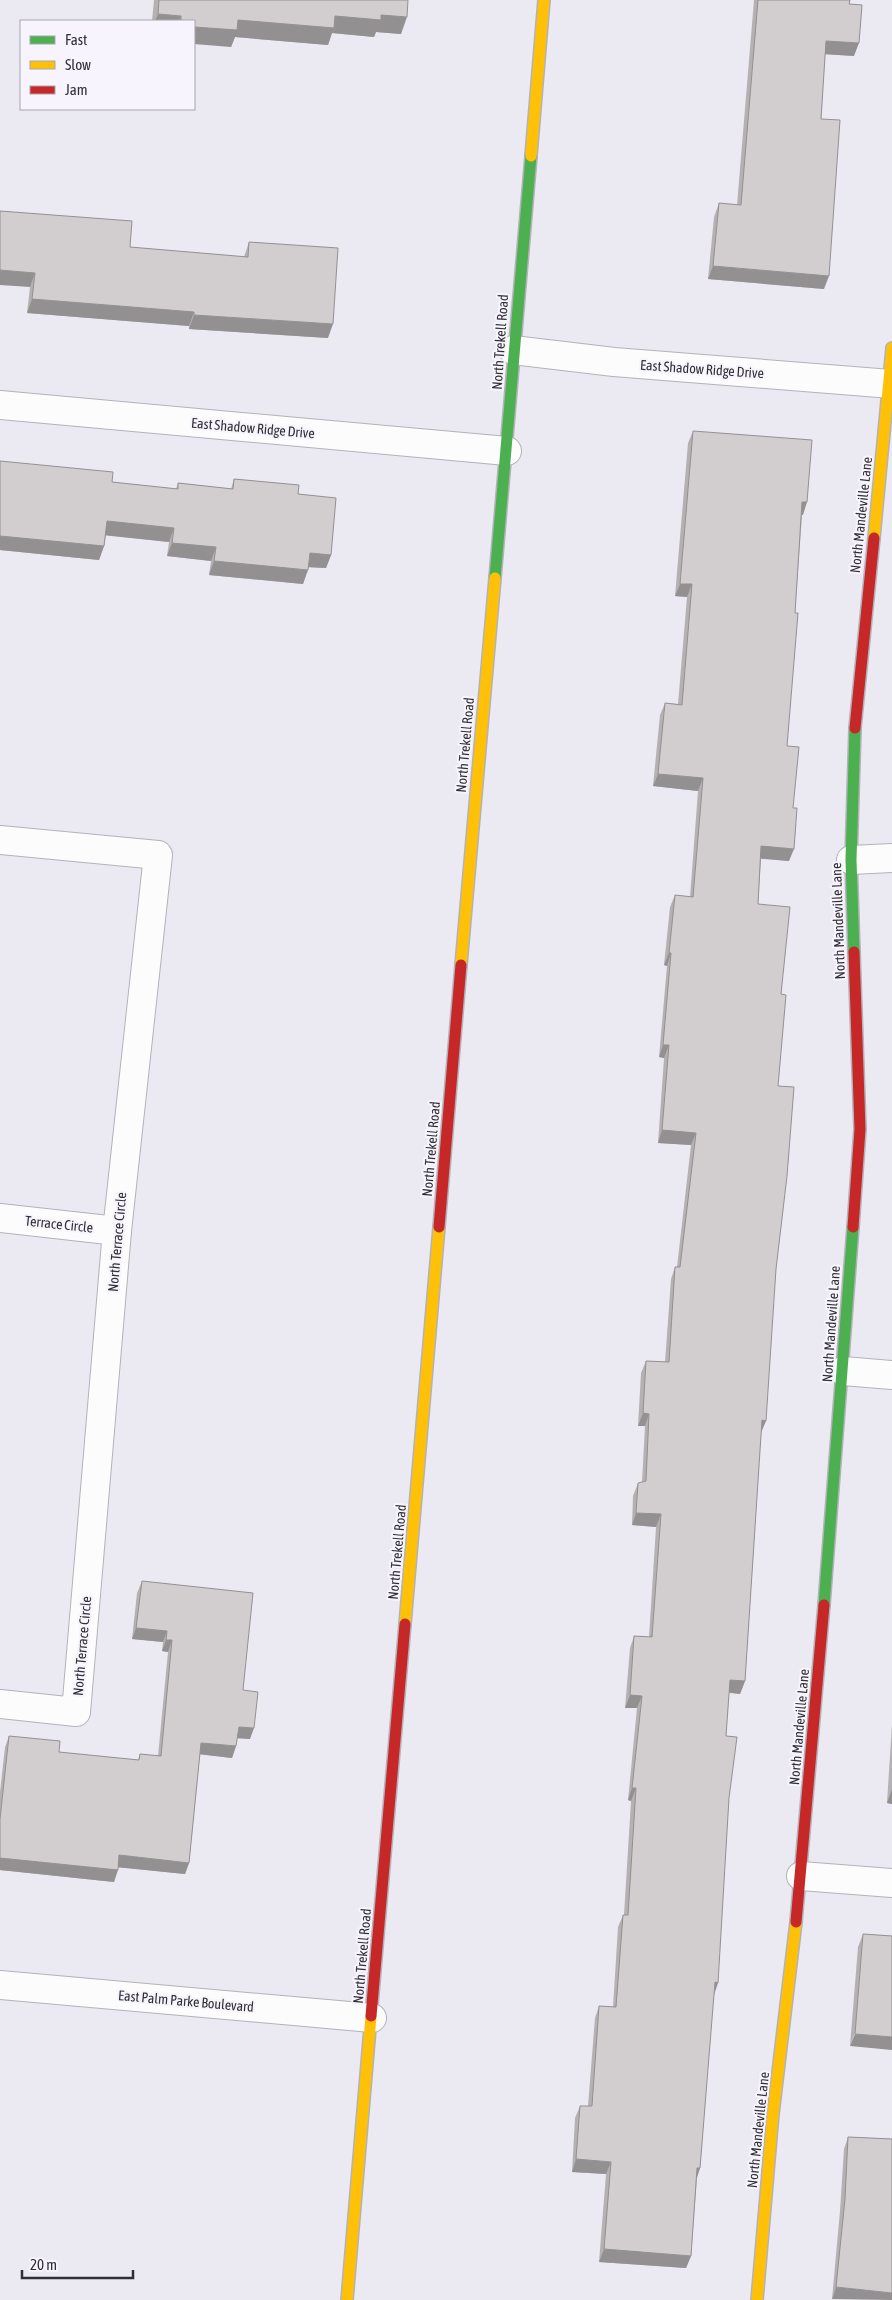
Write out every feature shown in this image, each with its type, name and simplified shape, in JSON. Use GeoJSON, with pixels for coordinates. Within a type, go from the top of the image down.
{"type":"FeatureCollection","features":[{"type":"Feature","properties":{"kind":"main road","name":"North Trekell Road"},"geometry":{"type":"LineString","coordinates":[[347,2300],[507,451],[513,350],[544,0]]}},
{"type":"Feature","properties":{"kind":"main road","name":"North Mandeville Lane"},"geometry":{"type":"LineString","coordinates":[[757,2300],[773,2114],[802,1876],[860,1129],[851,860],[853,751],[892,348]]}},
{"type":"Feature","properties":{"kind":"street","name":"East Shadow Ridge Drive"},"geometry":{"type":"LineString","coordinates":[[513,350],[614,362],[890,384]]}},
{"type":"Feature","properties":{"kind":"street","name":"East Shadow Ridge Drive"},"geometry":{"type":"LineString","coordinates":[[0,405],[507,451]]}},
{"type":"Feature","properties":{"kind":"street","name":"North Terrace Circle"},"geometry":{"type":"LineString","coordinates":[[0,840],[158,855],[117,1230],[76,1712],[0,1704]]}},
{"type":"Feature","properties":{"kind":"street"},"geometry":{"type":"LineString","coordinates":[[851,860],[892,858]]}},
{"type":"Feature","properties":{"kind":"street","name":"Terrace Circle"},"geometry":{"type":"LineString","coordinates":[[0,1218],[117,1230]]}},
{"type":"Feature","properties":{"kind":"street"},"geometry":{"type":"LineString","coordinates":[[842,1371],[892,1375]]}},
{"type":"Feature","properties":{"kind":"street"},"geometry":{"type":"LineString","coordinates":[[802,1876],[892,1883]]}},
{"type":"Feature","properties":{"kind":"street","name":"East Palm Parke Boulevard"},"geometry":{"type":"LineString","coordinates":[[0,1985],[372,2018]]}},
{"type":"Feature","properties":{"kind":"building"},"geometry":{"type":"Polygon","coordinates":[[[159,0],[408,0],[407,17],[381,15],[381,20],[335,16],[334,28],[238,20],[237,30],[195,27],[195,20],[181,20],[181,16],[158,14],[159,0]]]}},
{"type":"Feature","properties":{"kind":"building"},"geometry":{"type":"Polygon","coordinates":[[[758,0],[850,0],[849,4],[862,5],[859,43],[826,41],[821,119],[840,120],[829,276],[713,266],[719,203],[741,205],[758,0]]]}},
{"type":"Feature","properties":{"kind":"building"},"geometry":{"type":"Polygon","coordinates":[[[0,211],[132,221],[130,247],[248,257],[249,242],[338,248],[333,324],[194,315],[194,312],[32,299],[35,273],[0,270],[0,211]]]}},
{"type":"Feature","properties":{"kind":"building"},"geometry":{"type":"Polygon","coordinates":[[[693,431],[812,440],[807,502],[802,502],[795,613],[798,613],[787,746],[799,747],[793,808],[797,808],[794,849],[761,846],[758,904],[790,907],[781,994],[786,995],[778,1086],[794,1087],[787,1176],[776,1269],[766,1421],[762,1420],[745,1681],[730,1680],[726,1736],[737,1737],[729,1798],[718,1983],[715,1982],[700,2168],[697,2168],[691,2256],[604,2249],[611,2162],[576,2159],[580,2106],[592,2106],[599,2006],[616,2007],[623,1915],[628,1915],[636,1788],[632,1788],[642,1696],[630,1695],[634,1636],[652,1637],[661,1514],[636,1513],[638,1483],[646,1481],[649,1414],[643,1413],[646,1361],[669,1362],[675,1267],[680,1267],[696,1133],[662,1130],[669,1045],[663,1045],[675,895],[693,897],[703,778],[658,774],[665,703],[682,705],[692,584],[680,584],[693,431]]]}},
{"type":"Feature","properties":{"kind":"building"},"geometry":{"type":"Polygon","coordinates":[[[0,461],[113,472],[112,482],[178,489],[178,483],[233,489],[234,479],[299,485],[298,494],[336,498],[331,555],[310,553],[308,570],[214,561],[216,547],[172,543],[174,528],[107,521],[104,546],[0,536],[0,461]]]}},
{"type":"Feature","properties":{"kind":"building"},"geometry":{"type":"Polygon","coordinates":[[[142,1581],[253,1593],[243,1690],[258,1692],[254,1728],[239,1727],[236,1746],[201,1743],[189,1863],[119,1855],[118,1870],[0,1858],[0,1819],[9,1736],[60,1741],[59,1752],[139,1760],[140,1754],[161,1756],[172,1640],[166,1640],[167,1631],[136,1628],[142,1581]]]}},
{"type":"Feature","properties":{"kind":"building"},"geometry":{"type":"Polygon","coordinates":[[[863,1934],[892,1936],[892,2037],[855,2034],[863,1934]]]}},
{"type":"Feature","properties":{"kind":"building"},"geometry":{"type":"Polygon","coordinates":[[[848,2137],[892,2139],[892,2293],[836,2287],[845,2199],[848,2137]]]}},
{"type":"Feature","properties":{"kind":"traffic: fast"},"geometry":{"type":"LineString","coordinates":[[495,578],[531,156]]}},
{"type":"Feature","properties":{"kind":"traffic: fast"},"geometry":{"type":"LineString","coordinates":[[854,952],[851,860],[855,728]]}},
{"type":"Feature","properties":{"kind":"traffic: fast"},"geometry":{"type":"LineString","coordinates":[[824,1605],[853,1227]]}},
{"type":"Feature","properties":{"kind":"traffic: slow"},"geometry":{"type":"LineString","coordinates":[[531,156],[544,0]]}},
{"type":"Feature","properties":{"kind":"traffic: slow"},"geometry":{"type":"LineString","coordinates":[[874,538],[892,348]]}},
{"type":"Feature","properties":{"kind":"traffic: slow"},"geometry":{"type":"LineString","coordinates":[[461,965],[495,578]]}},
{"type":"Feature","properties":{"kind":"traffic: slow"},"geometry":{"type":"LineString","coordinates":[[405,1624],[439,1227]]}},
{"type":"Feature","properties":{"kind":"traffic: slow"},"geometry":{"type":"LineString","coordinates":[[757,2300],[773,2114],[796,1922]]}},
{"type":"Feature","properties":{"kind":"traffic: slow"},"geometry":{"type":"LineString","coordinates":[[347,2300],[371,2016]]}},
{"type":"Feature","properties":{"kind":"traffic: jam"},"geometry":{"type":"LineString","coordinates":[[855,728],[874,538]]}},
{"type":"Feature","properties":{"kind":"traffic: jam"},"geometry":{"type":"LineString","coordinates":[[853,1227],[860,1129],[854,952]]}},
{"type":"Feature","properties":{"kind":"traffic: jam"},"geometry":{"type":"LineString","coordinates":[[439,1227],[461,965]]}},
{"type":"Feature","properties":{"kind":"traffic: jam"},"geometry":{"type":"LineString","coordinates":[[796,1922],[824,1605]]}},
{"type":"Feature","properties":{"kind":"traffic: jam"},"geometry":{"type":"LineString","coordinates":[[371,2016],[405,1624]]}}]}
